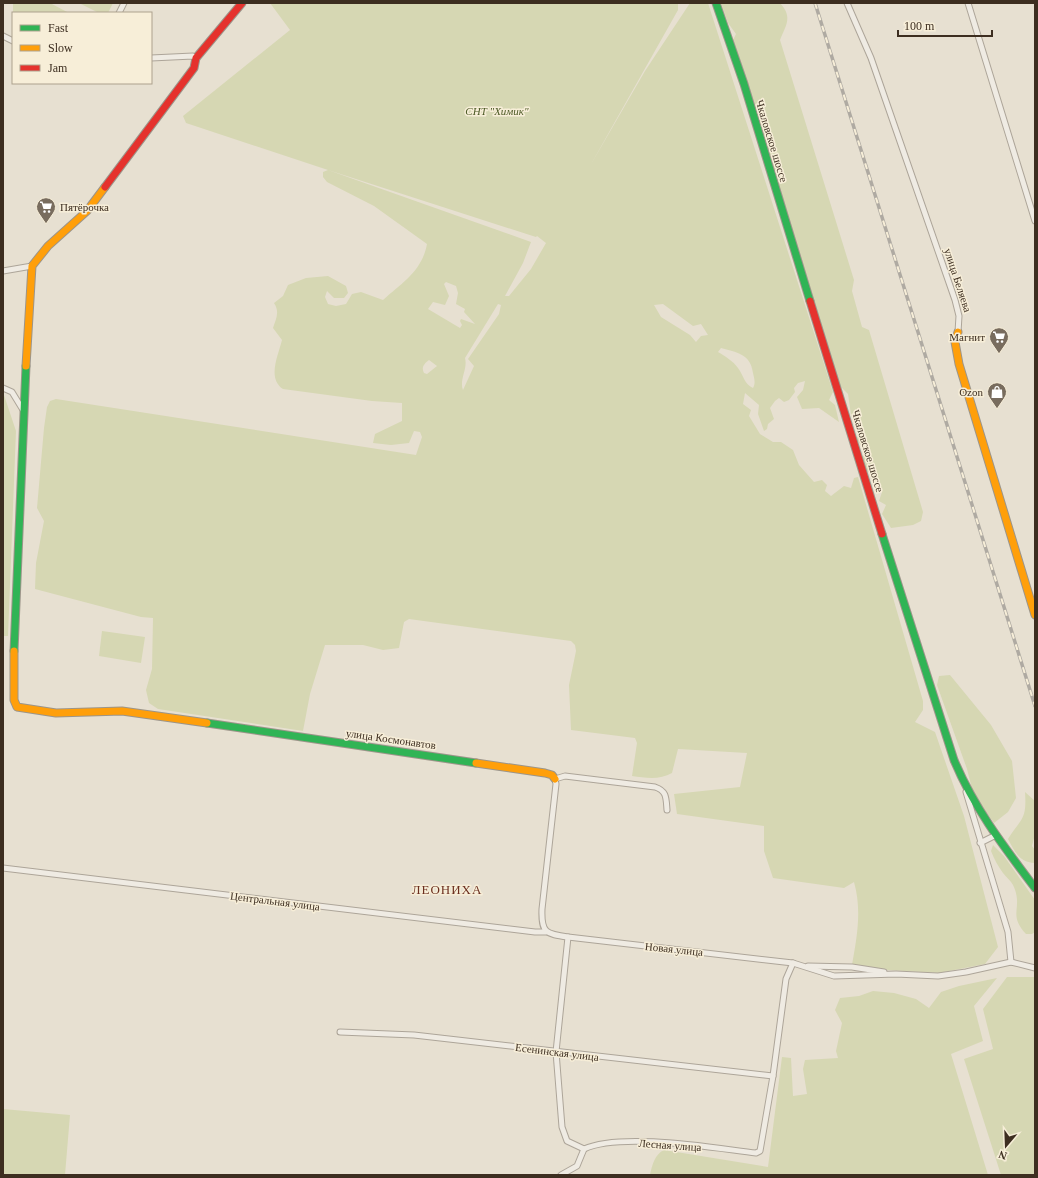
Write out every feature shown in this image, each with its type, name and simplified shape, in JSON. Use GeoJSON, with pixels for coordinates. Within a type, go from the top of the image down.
{"type":"FeatureCollection","features":[{"type":"Feature","properties":{"kind":"street"},"geometry":{"type":"LineString","coordinates":[[120,12],[124,3]]}},
{"type":"Feature","properties":{"kind":"street"},"geometry":{"type":"LineString","coordinates":[[3,271],[32,266],[48,246],[92,204],[178,91],[194,68],[196,58],[242,3]]}},
{"type":"Feature","properties":{"kind":"street","name":"Чкаловское шоссе"},"geometry":{"type":"LineString","coordinates":[[716,3],[744,84],[942,724],[964,785],[975,806],[994,836],[1035,888]]}},
{"type":"Feature","properties":{"kind":"street","name":"улица Беляева"},"geometry":{"type":"LineString","coordinates":[[847,3],[870,58],[955,300],[959,316],[958,332],[955,342],[959,364],[1035,614]]}},
{"type":"Feature","properties":{"kind":"street"},"geometry":{"type":"LineString","coordinates":[[968,3],[1035,221]]}},
{"type":"Feature","properties":{"kind":"street"},"geometry":{"type":"LineString","coordinates":[[3,36],[12,40]]}},
{"type":"Feature","properties":{"kind":"street"},"geometry":{"type":"LineString","coordinates":[[152,58],[192,56],[196,58]]}},
{"type":"Feature","properties":{"kind":"street","name":"улица Космонавтов"},"geometry":{"type":"LineString","coordinates":[[32,266],[23,411],[13,679],[14,700],[17,707],[32,712],[56,714],[92,710],[122,710],[545,772],[555,778],[566,776],[655,787],[662,789],[666,794],[667,810]]}},
{"type":"Feature","properties":{"kind":"street"},"geometry":{"type":"LineString","coordinates":[[3,388],[12,392],[23,411]]}},
{"type":"Feature","properties":{"kind":"street"},"geometry":{"type":"LineString","coordinates":[[546,932],[542,922],[542,909],[556,784],[555,778]]}},
{"type":"Feature","properties":{"kind":"street"},"geometry":{"type":"LineString","coordinates":[[964,785],[980,843],[1008,932],[1011,962]]}},
{"type":"Feature","properties":{"kind":"street"},"geometry":{"type":"LineString","coordinates":[[980,843],[994,836]]}},
{"type":"Feature","properties":{"kind":"street","name":"Центральная улица"},"geometry":{"type":"LineString","coordinates":[[3,868],[535,932],[546,932]]}},
{"type":"Feature","properties":{"kind":"street","name":"Новая улица"},"geometry":{"type":"LineString","coordinates":[[546,932],[551,935],[793,963],[834,976],[896,974]]}},
{"type":"Feature","properties":{"kind":"street"},"geometry":{"type":"LineString","coordinates":[[561,1175],[577,1166],[584,1149],[567,1140],[562,1127],[556,1052],[568,937]]}},
{"type":"Feature","properties":{"kind":"street"},"geometry":{"type":"LineString","coordinates":[[801,966],[852,967],[896,974],[938,976],[966,972],[1011,962],[1035,968]]}},
{"type":"Feature","properties":{"kind":"street"},"geometry":{"type":"LineString","coordinates":[[774,1076],[786,979],[793,963]]}},
{"type":"Feature","properties":{"kind":"street","name":"Есенинская улица"},"geometry":{"type":"LineString","coordinates":[[340,1032],[414,1036],[774,1076]]}},
{"type":"Feature","properties":{"kind":"street","name":"Лесная улица"},"geometry":{"type":"LineString","coordinates":[[584,1149],[600,1143],[643,1142],[680,1144],[756,1153],[762,1148],[774,1076]]}},
{"type":"Feature","properties":{"kind":"green space"},"geometry":{"type":"Polygon","coordinates":[[[13,3],[50,3],[67,12],[13,12],[13,3]]]}},
{"type":"Feature","properties":{"kind":"green space"},"geometry":{"type":"Polygon","coordinates":[[[79,3],[113,3],[108,12],[97,12],[79,3]]]}},
{"type":"Feature","properties":{"kind":"green space","name":"СНТ \"Химик\""},"geometry":{"type":"Polygon","coordinates":[[[270,3],[678,3],[678,10],[590,166],[645,71],[690,3],[708,3],[833,392],[829,400],[835,405],[839,422],[819,408],[802,409],[797,397],[803,390],[805,381],[798,383],[794,388],[795,392],[789,400],[784,402],[779,398],[775,401],[770,408],[774,419],[768,424],[767,429],[764,431],[758,414],[759,405],[745,393],[743,404],[751,410],[749,416],[760,434],[773,442],[781,442],[793,450],[799,465],[814,482],[822,480],[827,485],[825,491],[831,496],[844,486],[851,488],[854,478],[858,477],[923,701],[923,710],[915,722],[935,732],[964,816],[998,947],[985,964],[939,973],[887,970],[852,965],[858,924],[858,903],[854,882],[844,888],[773,878],[764,851],[764,826],[677,814],[674,794],[740,787],[747,753],[678,749],[672,773],[658,778],[632,776],[637,743],[635,738],[571,730],[569,685],[576,651],[575,645],[571,641],[409,619],[404,622],[399,648],[383,650],[363,645],[325,645],[310,694],[303,731],[158,709],[149,703],[146,690],[152,669],[153,618],[141,617],[35,589],[36,563],[44,521],[37,508],[44,428],[47,407],[50,401],[56,399],[416,455],[422,437],[420,432],[414,431],[409,443],[391,445],[373,443],[375,434],[402,421],[402,403],[372,401],[283,389],[278,384],[275,366],[282,340],[273,328],[277,312],[274,303],[283,296],[288,285],[306,278],[328,276],[346,286],[348,293],[344,298],[334,298],[327,291],[325,297],[328,304],[336,306],[346,304],[352,294],[361,292],[383,300],[416,269],[421,262],[427,244],[374,206],[327,182],[323,177],[323,172],[328,170],[186,123],[183,116],[290,30],[270,3]],[[328,170],[531,242],[523,263],[505,296],[509,296],[531,269],[546,243],[537,236],[536,237],[328,170]],[[446,282],[444,284],[449,296],[445,305],[433,302],[428,309],[460,328],[462,325],[460,321],[461,319],[475,324],[464,312],[465,309],[456,304],[458,293],[456,286],[446,282]],[[498,304],[465,358],[466,362],[462,382],[463,390],[474,366],[468,359],[499,314],[501,305],[498,304]],[[663,304],[654,305],[661,317],[690,335],[696,342],[701,336],[708,335],[701,324],[693,326],[663,304]],[[721,348],[718,352],[736,365],[746,382],[753,388],[754,380],[752,367],[746,358],[737,353],[721,348]],[[429,360],[423,369],[424,373],[427,374],[437,366],[429,360]]]}},
{"type":"Feature","properties":{"kind":"green space"},"geometry":{"type":"Polygon","coordinates":[[[721,3],[780,3],[786,13],[787,21],[780,40],[854,280],[852,291],[862,327],[869,330],[923,512],[921,521],[913,525],[891,528],[882,514],[886,505],[879,501],[882,492],[872,473],[866,471],[862,457],[867,452],[856,439],[860,434],[851,415],[848,394],[840,386],[787,213],[734,49],[733,40],[736,34],[728,23],[721,3]]]}},
{"type":"Feature","properties":{"kind":"green space"},"geometry":{"type":"Polygon","coordinates":[[[3,392],[16,431],[8,636],[3,636],[3,392]]]}},
{"type":"Feature","properties":{"kind":"green space"},"geometry":{"type":"Polygon","coordinates":[[[102,631],[145,637],[141,663],[99,656],[102,631]]]}},
{"type":"Feature","properties":{"kind":"green space"},"geometry":{"type":"Polygon","coordinates":[[[950,675],[991,725],[1012,761],[1016,798],[1008,812],[994,823],[973,793],[967,769],[937,685],[939,676],[950,675]]]}},
{"type":"Feature","properties":{"kind":"green space"},"geometry":{"type":"Polygon","coordinates":[[[1025,792],[1035,801],[1035,834],[1032,846],[1035,850],[1035,863],[1025,861],[1018,856],[1008,839],[1020,823],[1024,814],[1025,792]]]}},
{"type":"Feature","properties":{"kind":"green space"},"geometry":{"type":"Polygon","coordinates":[[[993,845],[1004,856],[1035,900],[1035,932],[1032,934],[1026,934],[1020,927],[1016,916],[1016,893],[1012,884],[993,857],[991,851],[993,845]]]}},
{"type":"Feature","properties":{"kind":"green space"},"geometry":{"type":"Polygon","coordinates":[[[1007,977],[1035,977],[1035,1175],[1001,1175],[964,1059],[993,1049],[983,1009],[1007,977]]]}},
{"type":"Feature","properties":{"kind":"green space"},"geometry":{"type":"Polygon","coordinates":[[[997,978],[974,1006],[983,1041],[951,1054],[988,1175],[650,1175],[656,1157],[664,1150],[768,1167],[782,1057],[791,1058],[793,1096],[807,1094],[803,1069],[805,1060],[838,1058],[836,1051],[842,1023],[835,1010],[840,998],[859,996],[873,991],[894,993],[916,999],[929,1008],[941,992],[959,986],[997,978]]]}},
{"type":"Feature","properties":{"kind":"green space"},"geometry":{"type":"Polygon","coordinates":[[[3,1109],[70,1115],[65,1175],[3,1175],[3,1109]]]}},
{"type":"Feature","properties":{"kind":"railway"},"geometry":{"type":"LineString","coordinates":[[815,3],[1035,706]]}},
{"type":"Feature","properties":{"kind":"traffic: fast"},"geometry":{"type":"LineString","coordinates":[[716,3],[744,84],[810,301]]}},
{"type":"Feature","properties":{"kind":"traffic: fast"},"geometry":{"type":"LineString","coordinates":[[14,651],[26,366]]}},
{"type":"Feature","properties":{"kind":"traffic: fast"},"geometry":{"type":"LineString","coordinates":[[882,534],[954,760],[962,778],[990,827],[1035,888]]}},
{"type":"Feature","properties":{"kind":"traffic: fast"},"geometry":{"type":"LineString","coordinates":[[207,723],[476,763]]}},
{"type":"Feature","properties":{"kind":"traffic: slow"},"geometry":{"type":"LineString","coordinates":[[26,366],[32,266],[48,246],[87,211],[105,187]]}},
{"type":"Feature","properties":{"kind":"traffic: slow"},"geometry":{"type":"LineString","coordinates":[[958,332],[955,342],[959,364],[1035,615]]}},
{"type":"Feature","properties":{"kind":"traffic: slow"},"geometry":{"type":"LineString","coordinates":[[14,651],[14,700],[17,707],[56,713],[122,711],[207,723]]}},
{"type":"Feature","properties":{"kind":"traffic: slow"},"geometry":{"type":"LineString","coordinates":[[476,763],[545,773],[552,775],[555,779]]}},
{"type":"Feature","properties":{"kind":"traffic: jam"},"geometry":{"type":"LineString","coordinates":[[105,187],[194,68],[196,58],[242,3]]}},
{"type":"Feature","properties":{"kind":"traffic: jam"},"geometry":{"type":"LineString","coordinates":[[810,301],[882,534]]}},
{"type":"Feature","properties":{"kind":"place","name":"Пятёрочка"},"geometry":{"type":"Point","coordinates":[46,224]}},
{"type":"Feature","properties":{"kind":"place","name":"Магнит"},"geometry":{"type":"Point","coordinates":[999,354]}},
{"type":"Feature","properties":{"kind":"place","name":"Ozon"},"geometry":{"type":"Point","coordinates":[997,409]}},
{"type":"Feature","properties":{"kind":"district","name":"ЛЕОНИХА"},"geometry":{"type":"Point","coordinates":[447,889]}}]}
